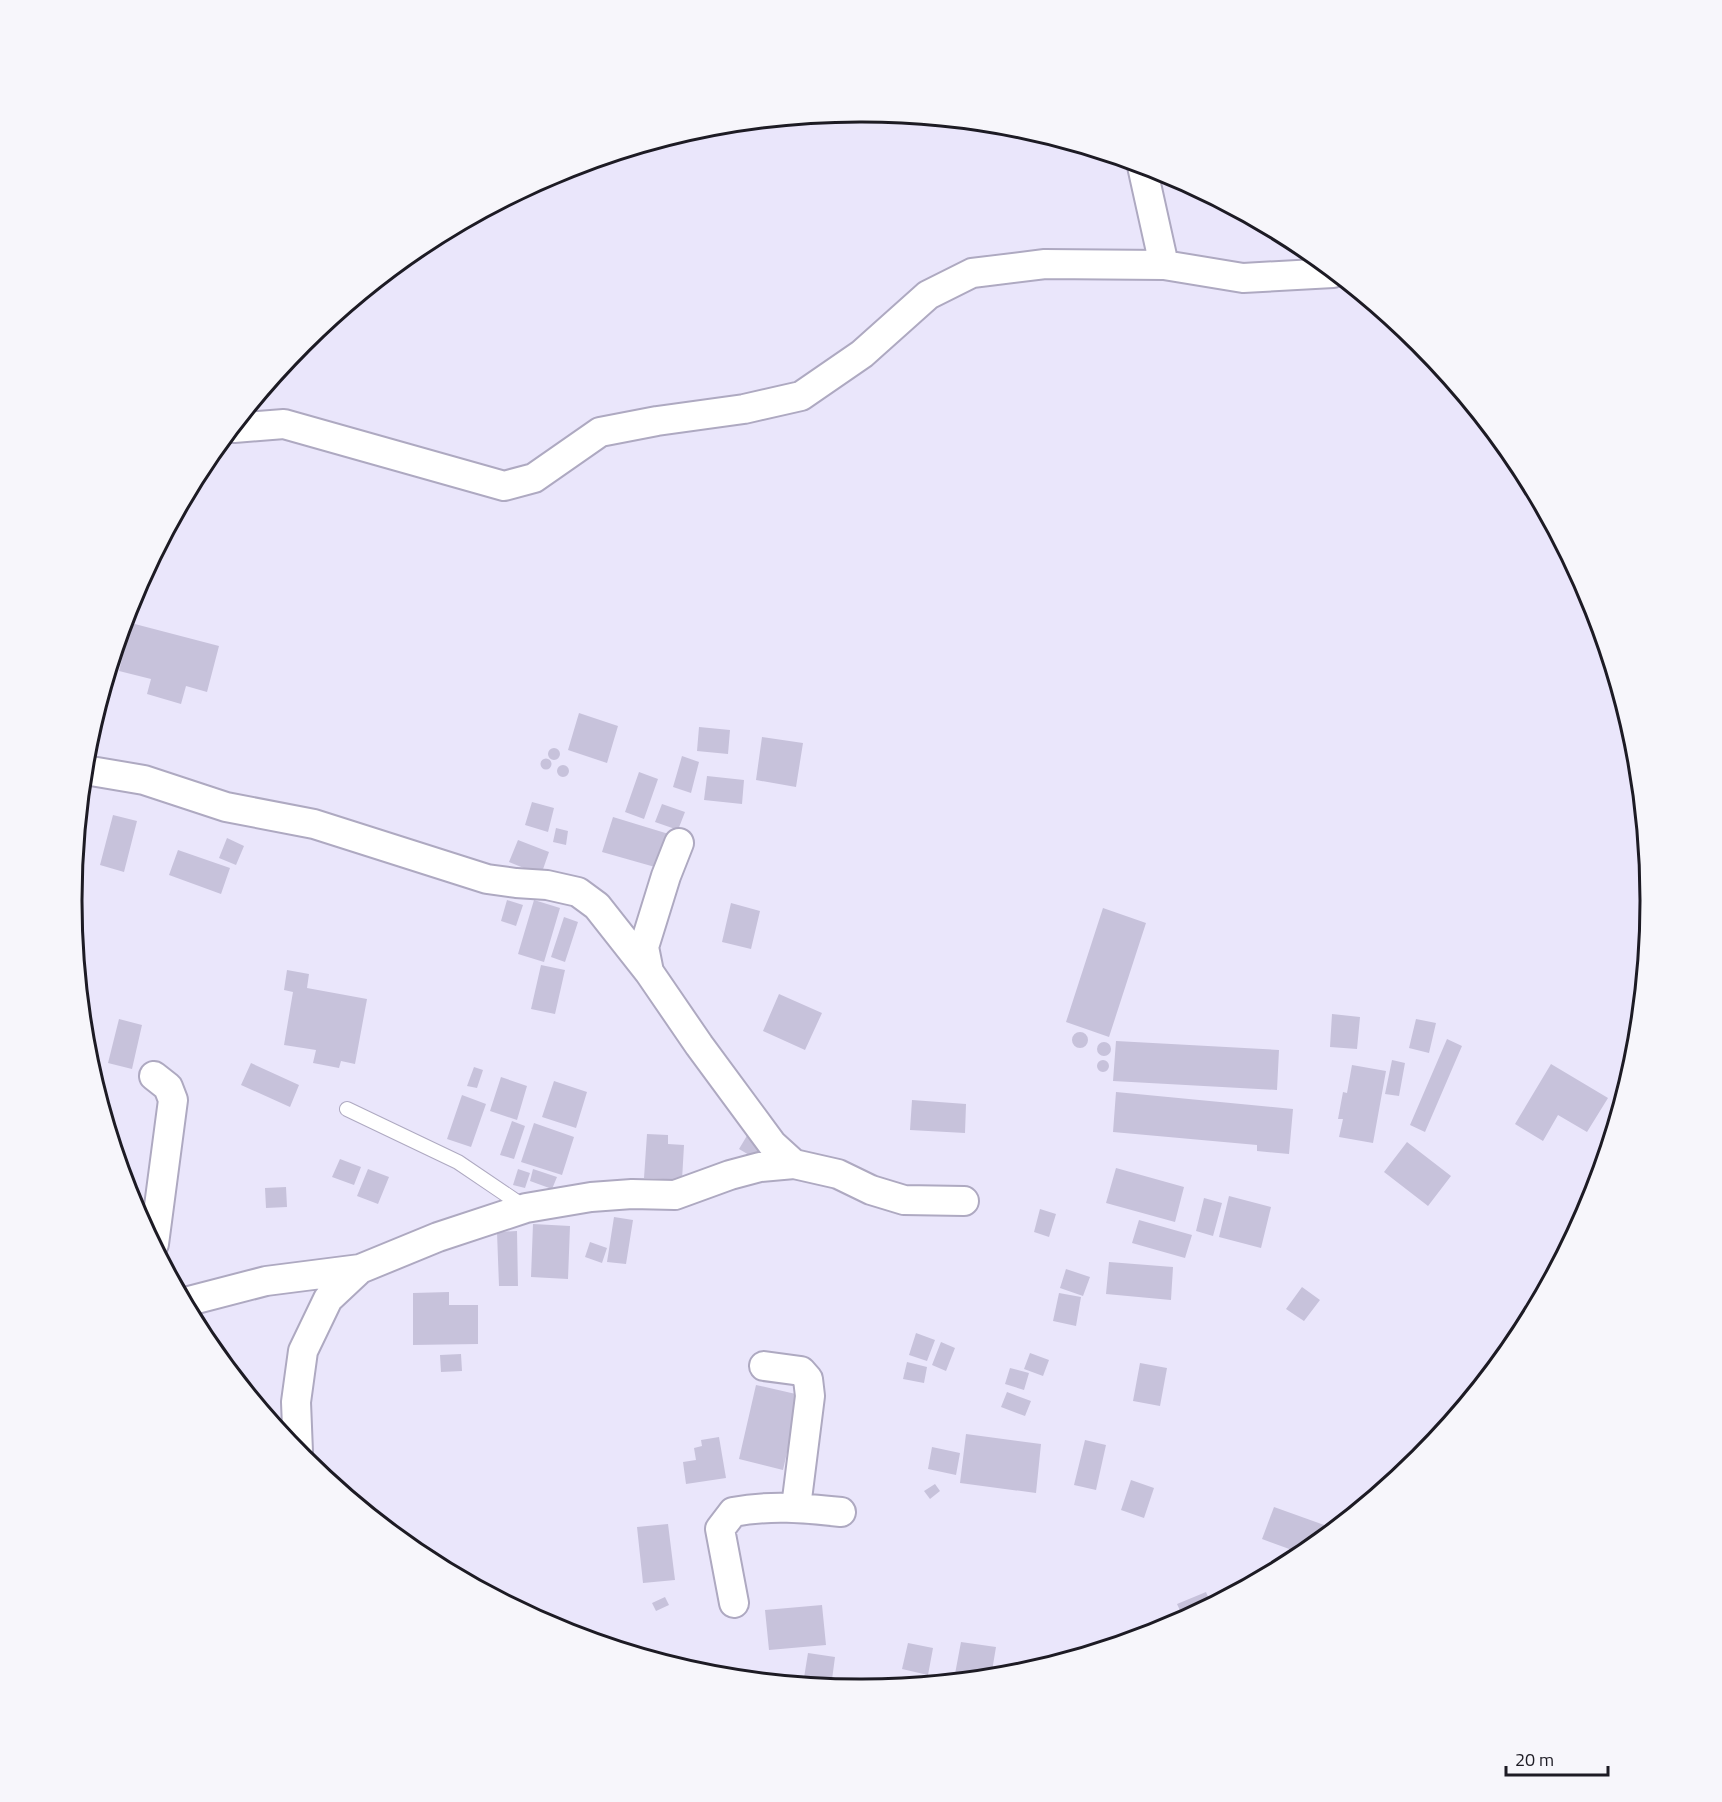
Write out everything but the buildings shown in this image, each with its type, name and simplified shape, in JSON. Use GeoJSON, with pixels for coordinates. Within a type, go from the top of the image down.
{"type":"FeatureCollection","features":[{"type":"Feature","properties":{"kind":"street"},"geometry":{"type":"LineString","coordinates":[[1144,176],[1164,265]]}},
{"type":"Feature","properties":{"kind":"street"},"geometry":{"type":"LineString","coordinates":[[243,427],[284,424],[504,486],[534,478],[600,432],[657,421],[744,409],[801,396],[862,354],[928,294],[972,273],[1045,264],[1164,265],[1243,278],[1322,274]]}},
{"type":"Feature","properties":{"kind":"street"},"geometry":{"type":"LineString","coordinates":[[93,771],[144,780],[226,807],[314,824],[487,879],[516,884],[547,885],[578,892],[597,906],[649,972],[772,1144],[794,1164]]}},
{"type":"Feature","properties":{"kind":"street"},"geometry":{"type":"LineString","coordinates":[[649,972],[644,947],[666,876],[680,843]]}},
{"type":"Feature","properties":{"kind":"street"},"geometry":{"type":"LineString","coordinates":[[153,1076],[168,1087],[173,1100],[156,1229]]}},
{"type":"Feature","properties":{"kind":"street"},"geometry":{"type":"LineString","coordinates":[[193,1300],[266,1281],[360,1269],[438,1237],[526,1208],[591,1197],[632,1194],[675,1195],[760,1167],[794,1164],[838,1173],[871,1190],[904,1200],[964,1201]]}},
{"type":"Feature","properties":{"kind":"street"},"geometry":{"type":"LineString","coordinates":[[297,1436],[296,1402],[303,1351],[328,1299],[360,1269]]}},
{"type":"Feature","properties":{"kind":"street"},"geometry":{"type":"LineString","coordinates":[[764,1366],[801,1371],[808,1379],[810,1396],[796,1507]]}},
{"type":"Feature","properties":{"kind":"street"},"geometry":{"type":"LineString","coordinates":[[734,1603],[720,1529],[733,1512],[758,1507],[796,1507],[841,1512]]}},
{"type":"Feature","properties":{"kind":"lane"},"geometry":{"type":"LineString","coordinates":[[347,1109],[458,1162],[526,1208]]}}]}
